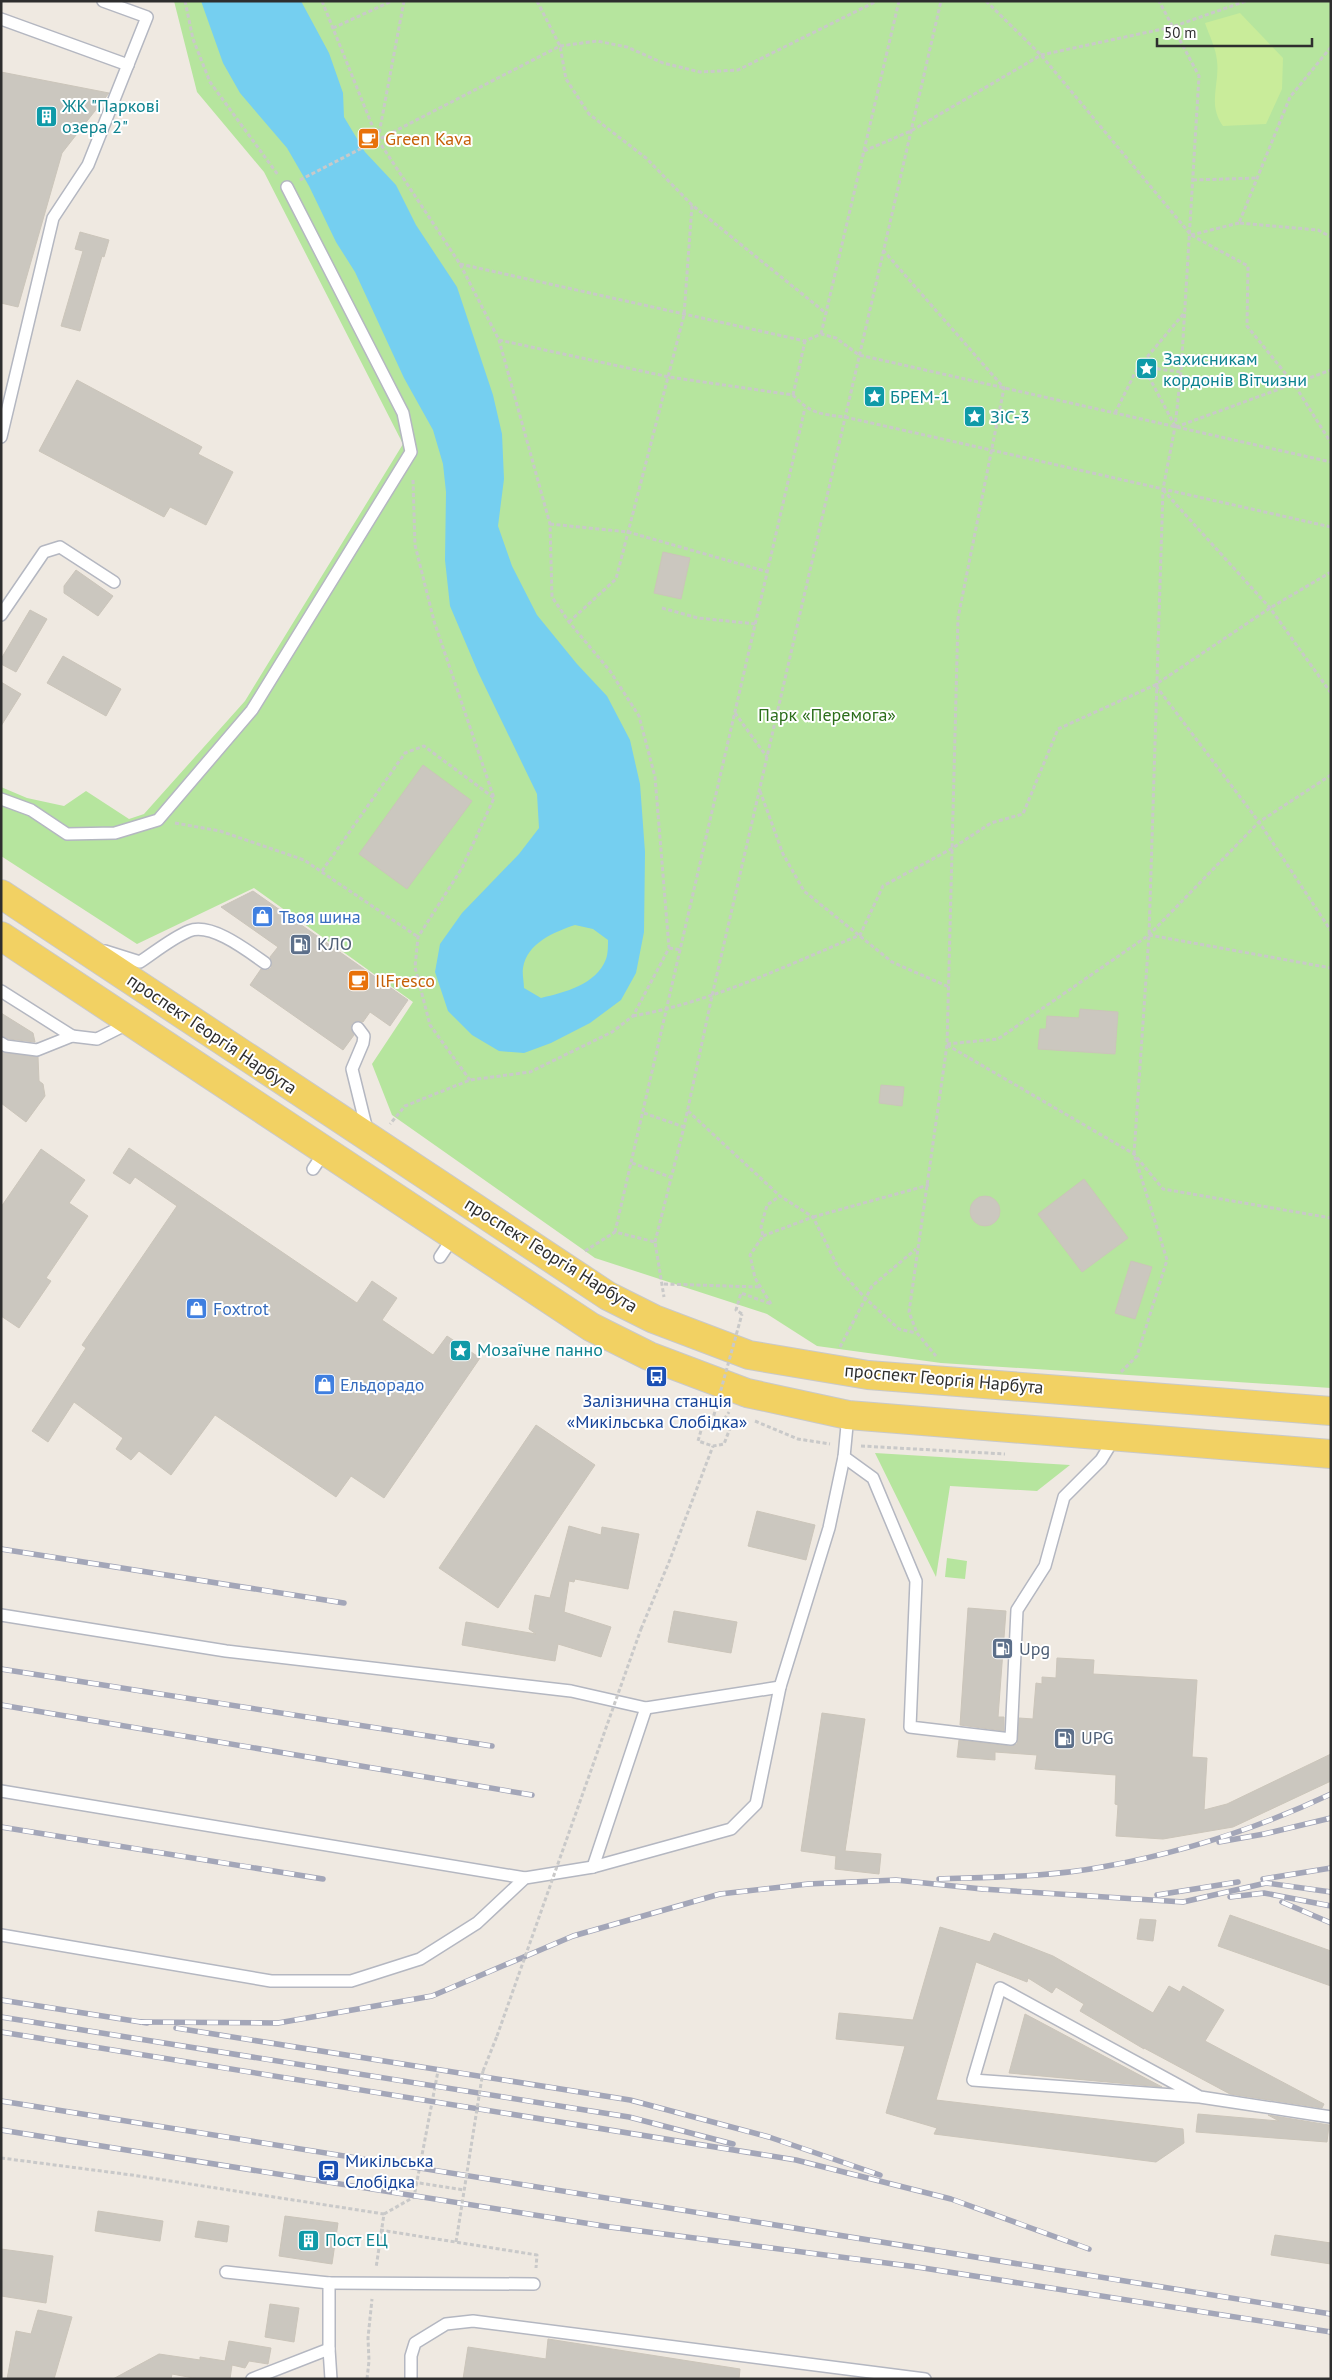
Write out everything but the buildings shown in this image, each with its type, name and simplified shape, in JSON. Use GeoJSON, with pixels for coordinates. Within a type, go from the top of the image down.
{"type":"FeatureCollection","features":[{"type":"Feature","properties":{"kind":"main road","name":"проспект Георгія Нарбута"},"geometry":{"type":"LineString","coordinates":[[1,894],[608,1296],[654,1320],[749,1355],[868,1375],[1331,1411]]}},
{"type":"Feature","properties":{"kind":"main road","name":"проспект Георгія Нарбута"},"geometry":{"type":"LineString","coordinates":[[1,936],[138,1026],[319,1160],[447,1246],[591,1327],[650,1356],[747,1393],[848,1415],[1331,1454]]}},
{"type":"Feature","properties":{"kind":"lane"},"geometry":{"type":"LineString","coordinates":[[1,437],[53,218],[88,165],[147,17],[103,1]]}},
{"type":"Feature","properties":{"kind":"lane"},"geometry":{"type":"LineString","coordinates":[[1,19],[128,65]]}},
{"type":"Feature","properties":{"kind":"lane"},"geometry":{"type":"LineString","coordinates":[[1,799],[31,810],[67,834],[115,834],[158,820],[252,710],[411,452],[403,413],[286,187]]}},
{"type":"Feature","properties":{"kind":"lane"},"geometry":{"type":"LineString","coordinates":[[1,615],[44,552],[60,548],[114,582]]}},
{"type":"Feature","properties":{"kind":"lane"},"geometry":{"type":"LineString","coordinates":[[81,947],[99,949],[140,962],[190,930],[212,931],[234,942],[265,963]]}},
{"type":"Feature","properties":{"kind":"lane"},"geometry":{"type":"LineString","coordinates":[[1,991],[72,1036],[97,1039],[125,1025],[138,1026]]}},
{"type":"Feature","properties":{"kind":"lane"},"geometry":{"type":"LineString","coordinates":[[358,1028],[364,1036],[363,1043],[352,1069],[369,1138]]}},
{"type":"Feature","properties":{"kind":"lane"},"geometry":{"type":"LineString","coordinates":[[1,1043],[6,1046],[38,1050],[72,1036]]}},
{"type":"Feature","properties":{"kind":"lane"},"geometry":{"type":"LineString","coordinates":[[1,1791],[525,1878],[593,1867],[731,1829],[756,1804],[780,1687],[829,1528],[844,1457],[848,1415]]}},
{"type":"Feature","properties":{"kind":"lane"},"geometry":{"type":"LineString","coordinates":[[844,1457],[873,1478],[916,1581],[910,1727],[1011,1739],[1017,1610],[1044,1566],[1064,1497],[1101,1460],[1116,1437]]}},
{"type":"Feature","properties":{"kind":"lane"},"geometry":{"type":"LineString","coordinates":[[1,1615],[226,1651],[572,1691],[646,1708],[780,1687]]}},
{"type":"Feature","properties":{"kind":"lane"},"geometry":{"type":"LineString","coordinates":[[593,1867],[646,1708]]}},
{"type":"Feature","properties":{"kind":"lane"},"geometry":{"type":"LineString","coordinates":[[1,1935],[271,1981],[351,1981],[420,1959],[477,1923],[525,1878]]}},
{"type":"Feature","properties":{"kind":"lane"},"geometry":{"type":"LineString","coordinates":[[1200,2098],[1000,1988],[973,2080],[1200,2098],[1331,2117]]}},
{"type":"Feature","properties":{"kind":"lane"},"geometry":{"type":"LineString","coordinates":[[226,2272],[329,2283],[534,2284]]}},
{"type":"Feature","properties":{"kind":"lane"},"geometry":{"type":"LineString","coordinates":[[329,2283],[331,2379]]}},
{"type":"Feature","properties":{"kind":"lane"},"geometry":{"type":"LineString","coordinates":[[411,2379],[411,2356],[415,2343],[446,2324],[473,2321],[925,2379]]}},
{"type":"Feature","properties":{"kind":"lane"},"geometry":{"type":"LineString","coordinates":[[252,2379],[329,2349]]}},
{"type":"Feature","properties":{"kind":"path"},"geometry":{"type":"LineString","coordinates":[[185,1],[193,39],[210,82],[286,187],[560,46],[597,41],[628,47],[663,63],[700,72],[738,70],[877,1]]}},
{"type":"Feature","properties":{"kind":"path"},"geometry":{"type":"LineString","coordinates":[[322,1],[378,140],[460,264],[499,340],[550,524],[552,597],[569,622],[610,671],[639,716],[655,777],[670,948],[633,1016],[612,1032],[530,1072],[470,1080],[405,1106],[393,1120]]}},
{"type":"Feature","properties":{"kind":"path"},"geometry":{"type":"LineString","coordinates":[[333,28],[392,1]]}},
{"type":"Feature","properties":{"kind":"path"},"geometry":{"type":"LineString","coordinates":[[378,140],[404,1]]}},
{"type":"Feature","properties":{"kind":"path"},"geometry":{"type":"LineString","coordinates":[[537,1],[560,46],[566,79],[589,114],[646,158],[692,205],[827,314]]}},
{"type":"Feature","properties":{"kind":"path"},"geometry":{"type":"LineString","coordinates":[[821,334],[899,1]]}},
{"type":"Feature","properties":{"kind":"path"},"geometry":{"type":"LineString","coordinates":[[664,1300],[664,1284],[656,1242],[670,1177],[688,1111],[712,996],[941,1]]}},
{"type":"Feature","properties":{"kind":"path"},"geometry":{"type":"LineString","coordinates":[[986,1],[1041,55],[1191,235],[1248,266],[1248,326],[1294,384],[1331,443]]}},
{"type":"Feature","properties":{"kind":"path"},"geometry":{"type":"LineString","coordinates":[[1119,1374],[1137,1356],[1166,1260],[1134,1154],[1149,935],[1163,489],[1175,427],[1181,372],[1191,235],[1199,76],[1159,1]]}},
{"type":"Feature","properties":{"kind":"path"},"geometry":{"type":"LineString","coordinates":[[864,151],[911,131],[1041,55],[1172,27],[1246,1]]}},
{"type":"Feature","properties":{"kind":"path"},"geometry":{"type":"LineString","coordinates":[[1239,223],[1290,98],[1331,47]]}},
{"type":"Feature","properties":{"kind":"path"},"geometry":{"type":"LineString","coordinates":[[1193,180],[1257,178]]}},
{"type":"Feature","properties":{"kind":"path"},"geometry":{"type":"LineString","coordinates":[[569,622],[616,579],[684,315],[692,205]]}},
{"type":"Feature","properties":{"kind":"path"},"geometry":{"type":"LineString","coordinates":[[1191,235],[1239,223],[1318,230],[1331,237]]}},
{"type":"Feature","properties":{"kind":"path"},"geometry":{"type":"LineString","coordinates":[[883,250],[1004,388]]}},
{"type":"Feature","properties":{"kind":"path"},"geometry":{"type":"LineString","coordinates":[[460,264],[805,341],[821,334],[836,338],[859,355],[1331,462]]}},
{"type":"Feature","properties":{"kind":"path"},"geometry":{"type":"LineString","coordinates":[[1115,413],[1137,369],[1185,312]]}},
{"type":"Feature","properties":{"kind":"path"},"geometry":{"type":"LineString","coordinates":[[499,340],[668,377],[794,395],[805,408],[822,415],[845,417],[1331,527]]}},
{"type":"Feature","properties":{"kind":"path"},"geometry":{"type":"LineString","coordinates":[[794,395],[805,341]]}},
{"type":"Feature","properties":{"kind":"path"},"geometry":{"type":"LineString","coordinates":[[1146,359],[1158,369],[1181,372]]}},
{"type":"Feature","properties":{"kind":"path"},"geometry":{"type":"LineString","coordinates":[[1137,369],[1150,379],[1175,427]]}},
{"type":"Feature","properties":{"kind":"path"},"geometry":{"type":"LineString","coordinates":[[1150,379],[1158,369]]}},
{"type":"Feature","properties":{"kind":"path"},"geometry":{"type":"LineString","coordinates":[[1175,427],[1331,370]]}},
{"type":"Feature","properties":{"kind":"path"},"geometry":{"type":"LineString","coordinates":[[941,1362],[917,1333],[909,1312],[917,1248],[929,1186],[947,1045],[958,618],[1004,388]]}},
{"type":"Feature","properties":{"kind":"path"},"geometry":{"type":"LineString","coordinates":[[584,1252],[616,1232],[805,408]]}},
{"type":"Feature","properties":{"kind":"path"},"geometry":{"type":"LineString","coordinates":[[411,452],[416,544],[427,592],[434,621],[494,798],[462,868],[418,937],[415,967],[430,1025],[470,1080]]}},
{"type":"Feature","properties":{"kind":"path"},"geometry":{"type":"LineString","coordinates":[[1163,489],[1270,608],[1331,692]]}},
{"type":"Feature","properties":{"kind":"path"},"geometry":{"type":"LineString","coordinates":[[550,524],[628,532],[768,572]]}},
{"type":"Feature","properties":{"kind":"path"},"geometry":{"type":"LineString","coordinates":[[633,1016],[667,1010],[712,996],[860,935],[883,886],[952,849],[991,823],[1023,814],[1058,729],[1156,685],[1270,608],[1331,572]]}},
{"type":"Feature","properties":{"kind":"path"},"geometry":{"type":"LineString","coordinates":[[662,608],[698,618],[756,624]]}},
{"type":"Feature","properties":{"kind":"path"},"geometry":{"type":"LineString","coordinates":[[1156,685],[1260,822],[1331,931]]}},
{"type":"Feature","properties":{"kind":"path"},"geometry":{"type":"LineString","coordinates":[[735,713],[767,757]]}},
{"type":"Feature","properties":{"kind":"path"},"geometry":{"type":"LineString","coordinates":[[322,871],[405,753],[424,746],[494,798]]}},
{"type":"Feature","properties":{"kind":"path"},"geometry":{"type":"LineString","coordinates":[[947,1045],[998,1039],[1149,935],[1260,822],[1331,775]]}},
{"type":"Feature","properties":{"kind":"path"},"geometry":{"type":"LineString","coordinates":[[759,790],[783,854],[804,891],[892,962],[949,987]]}},
{"type":"Feature","properties":{"kind":"path"},"geometry":{"type":"LineString","coordinates":[[158,820],[220,831],[304,860],[418,937]]}},
{"type":"Feature","properties":{"kind":"path"},"geometry":{"type":"LineString","coordinates":[[1149,935],[1331,968]]}},
{"type":"Feature","properties":{"kind":"path"},"geometry":{"type":"LineString","coordinates":[[670,948],[681,950]]}},
{"type":"Feature","properties":{"kind":"path"},"geometry":{"type":"LineString","coordinates":[[947,1045],[1134,1154],[1163,1189],[1331,1218]]}},
{"type":"Feature","properties":{"kind":"path"},"geometry":{"type":"LineString","coordinates":[[688,1111],[780,1196],[813,1217],[839,1269],[865,1298],[899,1329],[917,1333]]}},
{"type":"Feature","properties":{"kind":"path"},"geometry":{"type":"LineString","coordinates":[[644,1113],[684,1127]]}},
{"type":"Feature","properties":{"kind":"path"},"geometry":{"type":"LineString","coordinates":[[632,1164],[670,1177]]}},
{"type":"Feature","properties":{"kind":"path"},"geometry":{"type":"LineString","coordinates":[[723,1421],[732,1423],[724,1444],[713,1446],[698,1441],[704,1420],[712,1422],[742,1314],[736,1310],[741,1293],[771,1304],[755,1278],[750,1255],[763,1236],[813,1217],[929,1186]]}},
{"type":"Feature","properties":{"kind":"path"},"geometry":{"type":"LineString","coordinates":[[763,1236],[761,1227],[767,1205],[780,1196]]}},
{"type":"Feature","properties":{"kind":"path"},"geometry":{"type":"LineString","coordinates":[[616,1232],[656,1242]]}},
{"type":"Feature","properties":{"kind":"path"},"geometry":{"type":"LineString","coordinates":[[840,1348],[872,1286],[917,1248]]}},
{"type":"Feature","properties":{"kind":"path"},"geometry":{"type":"LineString","coordinates":[[664,1284],[760,1287]]}},
{"type":"Feature","properties":{"kind":"path"},"geometry":{"type":"LineString","coordinates":[[456,2242],[483,2072],[641,1629],[669,1562],[713,1446]]}},
{"type":"Feature","properties":{"kind":"path"},"geometry":{"type":"LineString","coordinates":[[1,2158],[132,2175],[384,2214],[414,2196],[438,2072]]}},
{"type":"Feature","properties":{"kind":"path"},"geometry":{"type":"LineString","coordinates":[[394,2179],[464,2190]]}},
{"type":"Feature","properties":{"kind":"path"},"geometry":{"type":"LineString","coordinates":[[376,2269],[380,2230],[384,2214]]}},
{"type":"Feature","properties":{"kind":"path"},"geometry":{"type":"LineString","coordinates":[[380,2230],[537,2256]]}},
{"type":"Feature","properties":{"kind":"path"},"geometry":{"type":"LineString","coordinates":[[367,2379],[369,2361],[368,2338],[374,2289]]}},
{"type":"Feature","properties":{"kind":"green space","name":"Парк «Перемога»"},"geometry":{"type":"Polygon","coordinates":[[[174,1],[1331,1],[1331,1388],[941,1363],[817,1346],[767,1314],[595,1258],[392,1115],[372,1064],[413,1002],[254,888],[137,944],[1,856],[1,787],[27,798],[64,806],[86,791],[129,819],[144,814],[245,701],[403,444],[264,172],[197,92],[174,1]]]}},
{"type":"Feature","properties":{"kind":"green space"},"geometry":{"type":"Polygon","coordinates":[[[1240,13],[1283,58],[1282,89],[1266,124],[1223,126],[1218,118],[1215,102],[1216,56],[1205,23],[1240,13]]]}},
{"type":"Feature","properties":{"kind":"green space"},"geometry":{"type":"Polygon","coordinates":[[[875,1453],[1070,1465],[1037,1491],[950,1486],[936,1577],[875,1453]]]}},
{"type":"Feature","properties":{"kind":"green space"},"geometry":{"type":"Polygon","coordinates":[[[947,1558],[967,1561],[965,1579],[945,1577],[947,1558]]]}},
{"type":"Feature","properties":{"kind":"water"},"geometry":{"type":"Polygon","coordinates":[[[201,1],[301,1],[329,53],[343,93],[344,117],[365,152],[396,185],[416,225],[457,287],[493,395],[502,434],[504,479],[498,526],[512,566],[537,615],[577,664],[607,696],[630,740],[640,784],[645,852],[644,932],[636,973],[621,1000],[590,1023],[551,1043],[524,1053],[499,1051],[472,1035],[448,1011],[435,972],[440,944],[462,913],[519,854],[539,828],[537,794],[478,672],[450,606],[445,560],[446,492],[443,464],[433,430],[404,378],[355,272],[336,242],[309,186],[287,148],[240,93],[223,63],[201,1]],[[575,925],[550,935],[536,945],[526,959],[523,968],[524,988],[541,998],[579,986],[595,975],[606,959],[608,940],[593,929],[575,925]]]}},
{"type":"Feature","properties":{"kind":"railway"},"geometry":{"type":"LineString","coordinates":[[1,1549],[344,1603]]}},
{"type":"Feature","properties":{"kind":"railway"},"geometry":{"type":"LineString","coordinates":[[1,1669],[492,1746]]}},
{"type":"Feature","properties":{"kind":"railway"},"geometry":{"type":"LineString","coordinates":[[1,1705],[532,1795]]}},
{"type":"Feature","properties":{"kind":"railway"},"geometry":{"type":"LineString","coordinates":[[939,1879],[1062,1873],[1131,1861],[1219,1838],[1276,1818],[1331,1794]]}},
{"type":"Feature","properties":{"kind":"railway"},"geometry":{"type":"LineString","coordinates":[[1219,1842],[1264,1834],[1331,1818]]}},
{"type":"Feature","properties":{"kind":"railway"},"geometry":{"type":"LineString","coordinates":[[1,1827],[323,1879]]}},
{"type":"Feature","properties":{"kind":"railway"},"geometry":{"type":"LineString","coordinates":[[1263,1879],[1331,1868]]}},
{"type":"Feature","properties":{"kind":"railway"},"geometry":{"type":"LineString","coordinates":[[141,2022],[278,2023],[432,1996],[573,1936],[720,1894],[808,1884],[896,1880],[982,1889],[1183,1902],[1266,1883],[1331,1892]]}},
{"type":"Feature","properties":{"kind":"railway"},"geometry":{"type":"LineString","coordinates":[[1157,1895],[1238,1882]]}},
{"type":"Feature","properties":{"kind":"railway"},"geometry":{"type":"LineString","coordinates":[[1230,1897],[1264,1893],[1331,1906]]}},
{"type":"Feature","properties":{"kind":"railway"},"geometry":{"type":"LineString","coordinates":[[1282,1902],[1331,1923]]}},
{"type":"Feature","properties":{"kind":"railway"},"geometry":{"type":"LineString","coordinates":[[1,2000],[147,2023]]}},
{"type":"Feature","properties":{"kind":"railway"},"geometry":{"type":"LineString","coordinates":[[1,2017],[629,2117],[733,2144]]}},
{"type":"Feature","properties":{"kind":"railway"},"geometry":{"type":"LineString","coordinates":[[176,2028],[630,2100],[769,2137],[880,2175]]}},
{"type":"Feature","properties":{"kind":"railway"},"geometry":{"type":"LineString","coordinates":[[1,2032],[796,2160],[951,2199],[1089,2249]]}},
{"type":"Feature","properties":{"kind":"railway"},"geometry":{"type":"LineString","coordinates":[[1,2101],[1331,2314]]}},
{"type":"Feature","properties":{"kind":"railway"},"geometry":{"type":"LineString","coordinates":[[1,2130],[610,2227],[917,2267],[1331,2332]]}},
{"type":"Feature","properties":{"kind":"place","name":"ЖК \"Паркові озера 2\""},"geometry":{"type":"Point","coordinates":[46,116]}},
{"type":"Feature","properties":{"kind":"place","name":"Green Kava"},"geometry":{"type":"Point","coordinates":[369,139]}},
{"type":"Feature","properties":{"kind":"place","name":"Захисникам кордонів Вітчизни"},"geometry":{"type":"Point","coordinates":[1147,369]}},
{"type":"Feature","properties":{"kind":"place","name":"БРЕМ-1"},"geometry":{"type":"Point","coordinates":[874,397]}},
{"type":"Feature","properties":{"kind":"place","name":"ЗіС-3"},"geometry":{"type":"Point","coordinates":[974,417]}},
{"type":"Feature","properties":{"kind":"place","name":"Твоя шина"},"geometry":{"type":"Point","coordinates":[263,917]}},
{"type":"Feature","properties":{"kind":"place","name":"КЛО"},"geometry":{"type":"Point","coordinates":[301,944]}},
{"type":"Feature","properties":{"kind":"place","name":"IlFresco"},"geometry":{"type":"Point","coordinates":[359,981]}},
{"type":"Feature","properties":{"kind":"place","name":"Foxtrot"},"geometry":{"type":"Point","coordinates":[197,1309]}},
{"type":"Feature","properties":{"kind":"place","name":"Мозаїчне панно"},"geometry":{"type":"Point","coordinates":[461,1350]}},
{"type":"Feature","properties":{"kind":"place","name":"Залізнична станція «Микільська Слобідка»"},"geometry":{"type":"Point","coordinates":[657,1376]}},
{"type":"Feature","properties":{"kind":"place","name":"Ельдорадо"},"geometry":{"type":"Point","coordinates":[324,1385]}},
{"type":"Feature","properties":{"kind":"place","name":"Upg"},"geometry":{"type":"Point","coordinates":[1003,1649]}},
{"type":"Feature","properties":{"kind":"place","name":"UPG"},"geometry":{"type":"Point","coordinates":[1065,1738]}},
{"type":"Feature","properties":{"kind":"place","name":"Микільська Слобідка"},"geometry":{"type":"Point","coordinates":[329,2171]}},
{"type":"Feature","properties":{"kind":"place","name":"Пост ЕЦ"},"geometry":{"type":"Point","coordinates":[309,2240]}}]}
